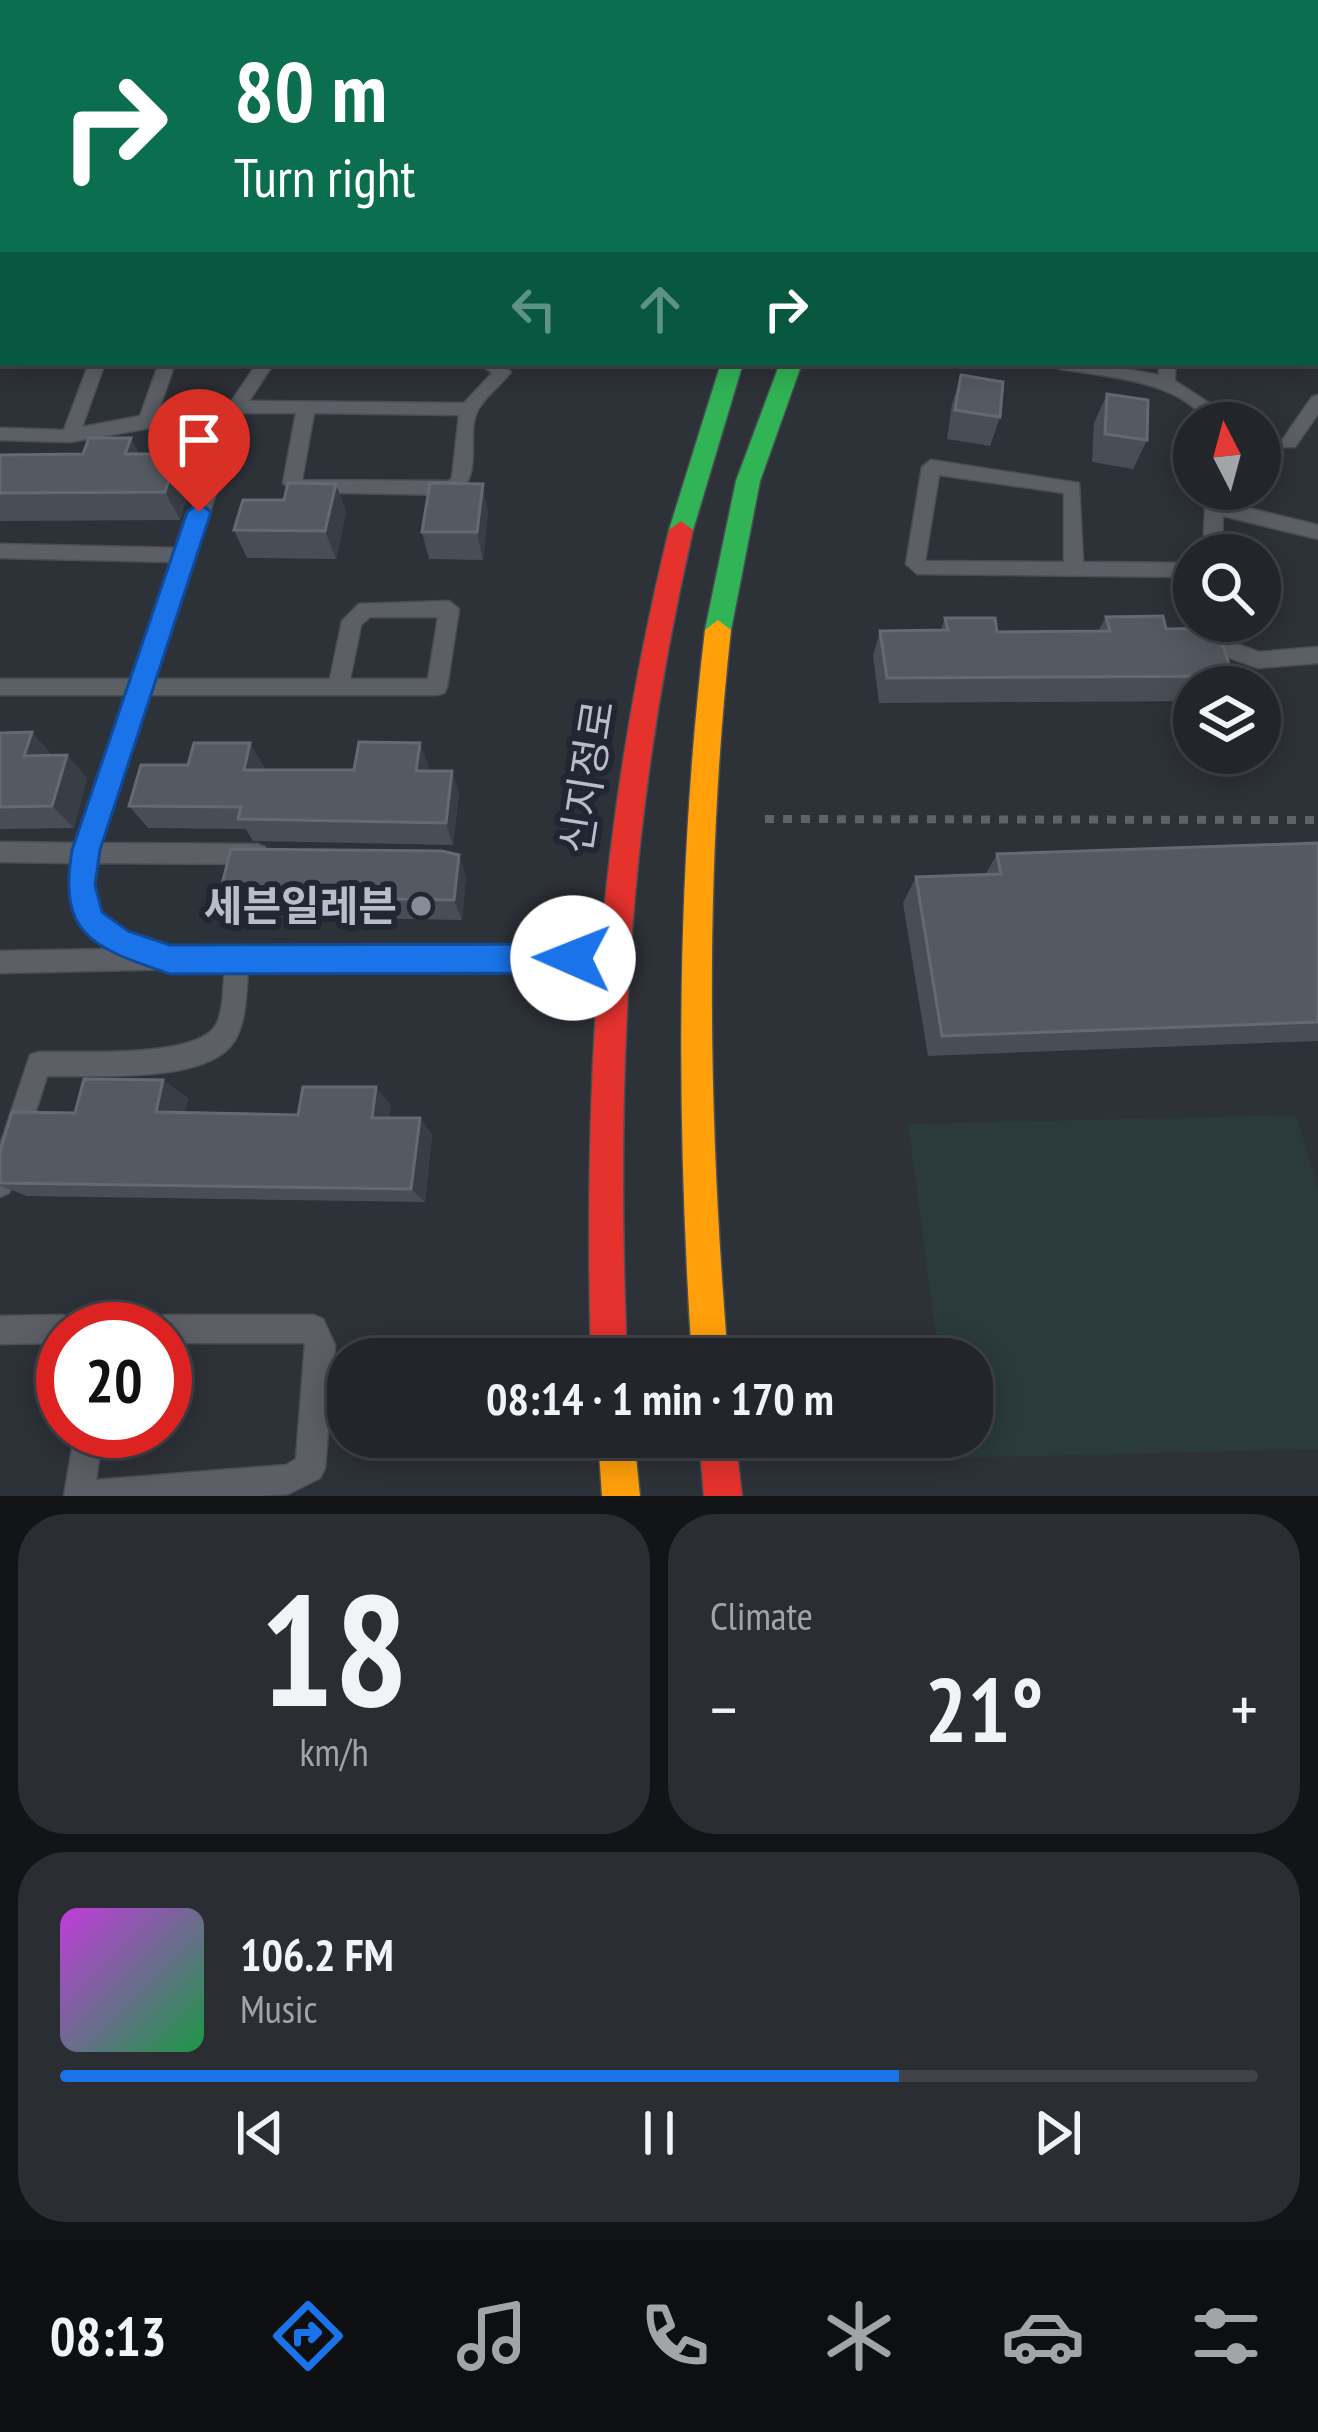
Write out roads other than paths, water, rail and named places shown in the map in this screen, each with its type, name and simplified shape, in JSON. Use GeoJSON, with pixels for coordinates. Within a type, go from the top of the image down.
{"type":"FeatureCollection","features":[{"type":"Feature","properties":{"kind":"street","name":"신지정로"},"geometry":{"type":"LineString","coordinates":[[608,1338],[600,1206],[606,959],[623,789],[657,618],[731,366]]}},
{"type":"Feature","properties":{"kind":"street"},"geometry":{"type":"LineString","coordinates":[[709,1338],[696,1108],[696,942],[706,715],[726,563],[790,366]]}},
{"type":"Feature","properties":{"kind":"street"},"geometry":{"type":"LineString","coordinates":[[618,1458],[621,1496]]}},
{"type":"Feature","properties":{"kind":"street"},"geometry":{"type":"LineString","coordinates":[[720,1458],[723,1496]]}},
{"type":"Feature","properties":{"kind":"lane"},"geometry":{"type":"LineString","coordinates":[[70,436],[96,366]]}},
{"type":"Feature","properties":{"kind":"lane"},"geometry":{"type":"LineString","coordinates":[[147,421],[165,366]]}},
{"type":"Feature","properties":{"kind":"lane"},"geometry":{"type":"LineString","coordinates":[[170,959],[119,942],[89,920],[81,885],[86,850],[236,407],[264,366]]}},
{"type":"Feature","properties":{"kind":"lane"},"geometry":{"type":"LineString","coordinates":[[306,406],[292,483],[300,487],[453,488],[461,480],[468,409],[503,373],[491,366]]}},
{"type":"Feature","properties":{"kind":"lane"},"geometry":{"type":"LineString","coordinates":[[1095,366],[1165,372],[1199,402]]}},
{"type":"Feature","properties":{"kind":"lane"},"geometry":{"type":"LineString","coordinates":[[1289,443],[1318,401]]}},
{"type":"Feature","properties":{"kind":"lane"},"geometry":{"type":"LineString","coordinates":[[0,434],[70,436],[236,407],[468,409]]}},
{"type":"Feature","properties":{"kind":"lane"},"geometry":{"type":"LineString","coordinates":[[1074,568],[1073,488],[931,467],[915,564],[924,569],[1173,570]]}},
{"type":"Feature","properties":{"kind":"lane"},"geometry":{"type":"LineString","coordinates":[[1251,510],[1318,532]]}},
{"type":"Feature","properties":{"kind":"lane"},"geometry":{"type":"LineString","coordinates":[[0,551],[184,555]]}},
{"type":"Feature","properties":{"kind":"lane"},"geometry":{"type":"LineString","coordinates":[[0,687],[139,686],[338,687],[437,687],[449,609],[366,609],[352,621],[338,687]]}},
{"type":"Feature","properties":{"kind":"lane"},"geometry":{"type":"LineString","coordinates":[[1224,642],[1241,657],[1318,655]]}},
{"type":"Feature","properties":{"kind":"lane"},"geometry":{"type":"LineString","coordinates":[[0,852],[290,854]]}},
{"type":"Feature","properties":{"kind":"lane"},"geometry":{"type":"LineString","coordinates":[[0,962],[238,957],[606,959]]}},
{"type":"Feature","properties":{"kind":"lane"},"geometry":{"type":"LineString","coordinates":[[0,1184],[39,1064],[194,1056],[220,1041],[230,1019],[238,957]]}},
{"type":"Feature","properties":{"kind":"lane"},"geometry":{"type":"LineString","coordinates":[[0,1330],[36,1329]]}},
{"type":"Feature","properties":{"kind":"lane"},"geometry":{"type":"LineString","coordinates":[[85,1458],[79,1496],[288,1479],[310,1468],[321,1345],[313,1329],[192,1329]]}},
{"type":"Feature","properties":{"kind":"place","name":"세븐일레븐"},"geometry":{"type":"Point","coordinates":[421,906]}}]}
